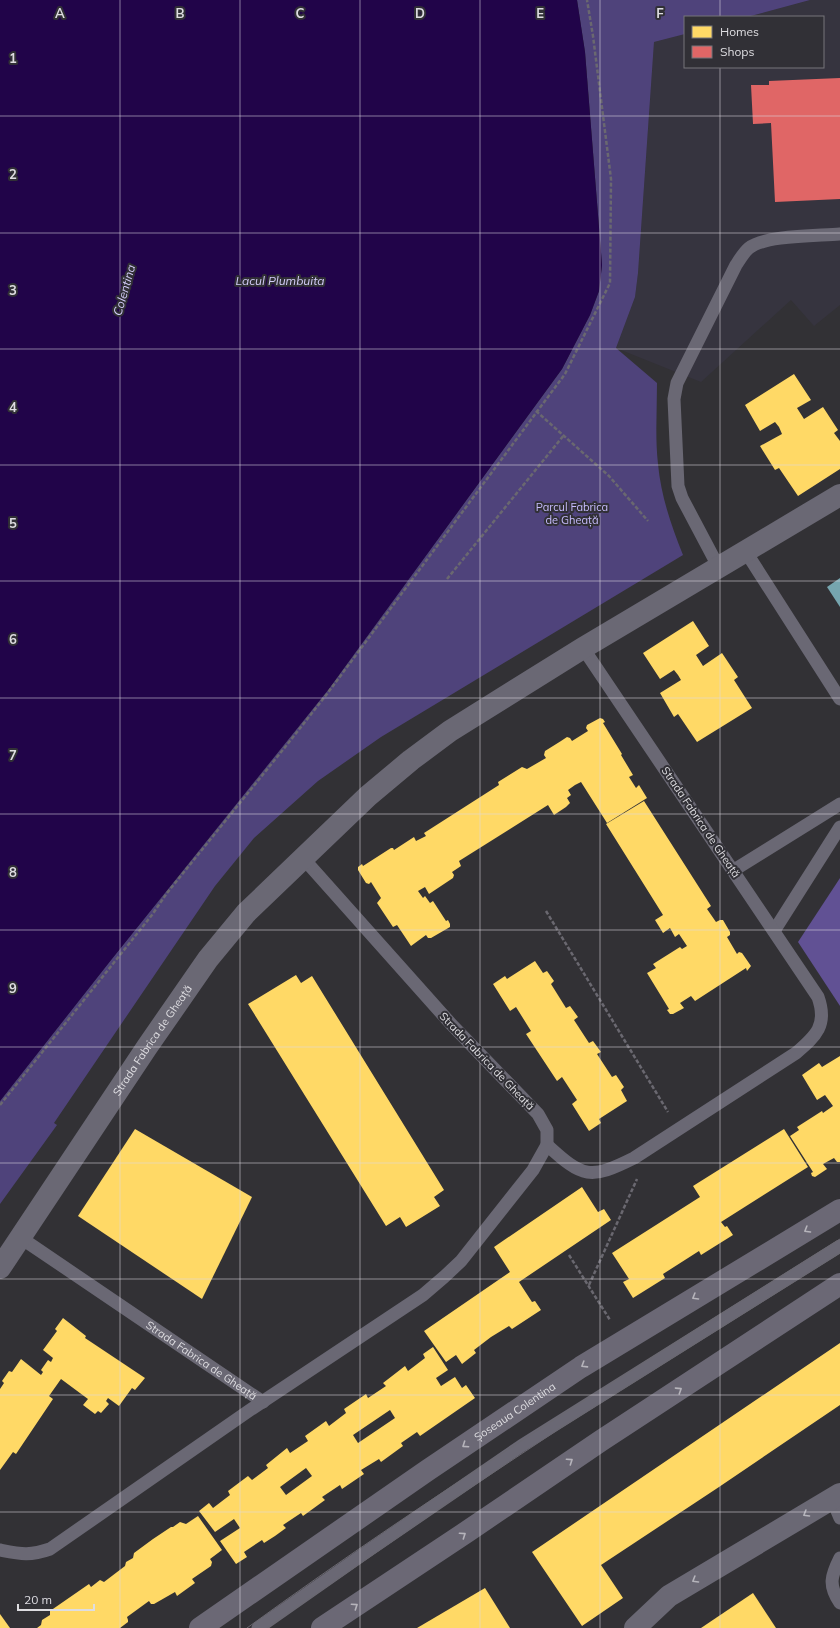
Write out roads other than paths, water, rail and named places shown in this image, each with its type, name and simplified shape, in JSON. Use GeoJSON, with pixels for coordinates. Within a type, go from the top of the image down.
{"type":"FeatureCollection","features":[{"type":"Feature","properties":{"kind":"main road","name":"Șoseaua Colentina"},"geometry":{"type":"LineString","coordinates":[[200,1628],[434,1466],[581,1367],[840,1210]]}},
{"type":"Feature","properties":{"kind":"main road"},"geometry":{"type":"LineString","coordinates":[[322,1628],[602,1440],[840,1284]]}},
{"type":"Feature","properties":{"kind":"street","name":"Strada Fabrica de Gheață"},"geometry":{"type":"LineString","coordinates":[[0,1268],[147,1047],[208,959],[246,913],[368,796],[411,760],[450,731],[583,648],[840,495]]}},
{"type":"Feature","properties":{"kind":"street"},"geometry":{"type":"LineString","coordinates":[[635,1628],[669,1596],[837,1504]]}},
{"type":"Feature","properties":{"kind":"lane"},"geometry":{"type":"LineString","coordinates":[[719,568],[682,498],[678,486],[674,399],[677,383],[736,265],[748,248],[759,242],[802,236],[840,234]]}},
{"type":"Feature","properties":{"kind":"lane"},"geometry":{"type":"LineString","coordinates":[[746,552],[840,699]]}},
{"type":"Feature","properties":{"kind":"lane","name":"Strada Fabrica de Gheață"},"geometry":{"type":"LineString","coordinates":[[303,858],[443,1015],[538,1114],[547,1130],[547,1146],[574,1168],[584,1172],[609,1170],[634,1158],[796,1053],[805,1045],[818,1028],[822,1019],[822,1009],[818,997],[734,870],[583,648]]}},
{"type":"Feature","properties":{"kind":"lane"},"geometry":{"type":"LineString","coordinates":[[734,870],[840,804]]}},
{"type":"Feature","properties":{"kind":"lane"},"geometry":{"type":"LineString","coordinates":[[774,931],[840,827]]}},
{"type":"Feature","properties":{"kind":"lane"},"geometry":{"type":"LineString","coordinates":[[0,1550],[24,1555],[50,1550],[262,1402],[423,1295],[461,1261],[533,1170],[547,1146]]}},
{"type":"Feature","properties":{"kind":"lane","name":"Strada Fabrica de Gheață"},"geometry":{"type":"LineString","coordinates":[[21,1238],[262,1402]]}},
{"type":"Feature","properties":{"kind":"lane"},"geometry":{"type":"LineString","coordinates":[[258,1628],[371,1548],[521,1446],[840,1246]]}},
{"type":"Feature","properties":{"kind":"lane"},"geometry":{"type":"LineString","coordinates":[[840,1558],[834,1569],[831,1583],[834,1593],[840,1603]]}},
{"type":"Feature","properties":{"kind":"water","name":"Lacul Plumbuita"},"geometry":{"type":"Polygon","coordinates":[[[0,0],[577,0],[585,52],[602,265],[599,291],[590,315],[562,369],[328,690],[0,1101],[0,0]]]}},
{"type":"Feature","properties":{"kind":"tram line"},"geometry":{"type":"LineString","coordinates":[[247,1628],[392,1526],[466,1477],[840,1239]]}},
{"type":"Feature","properties":{"kind":"tram line"},"geometry":{"type":"LineString","coordinates":[[267,1628],[449,1502],[559,1429],[840,1253]]}},
{"type":"Feature","properties":{"kind":"water label","name":"Colentina"},"geometry":{"type":"Point","coordinates":[124,290]}},
{"type":"Feature","properties":{"kind":"park label","name":"Parcul Fabrica de Gheață"},"geometry":{"type":"Point","coordinates":[572,513]}}]}
